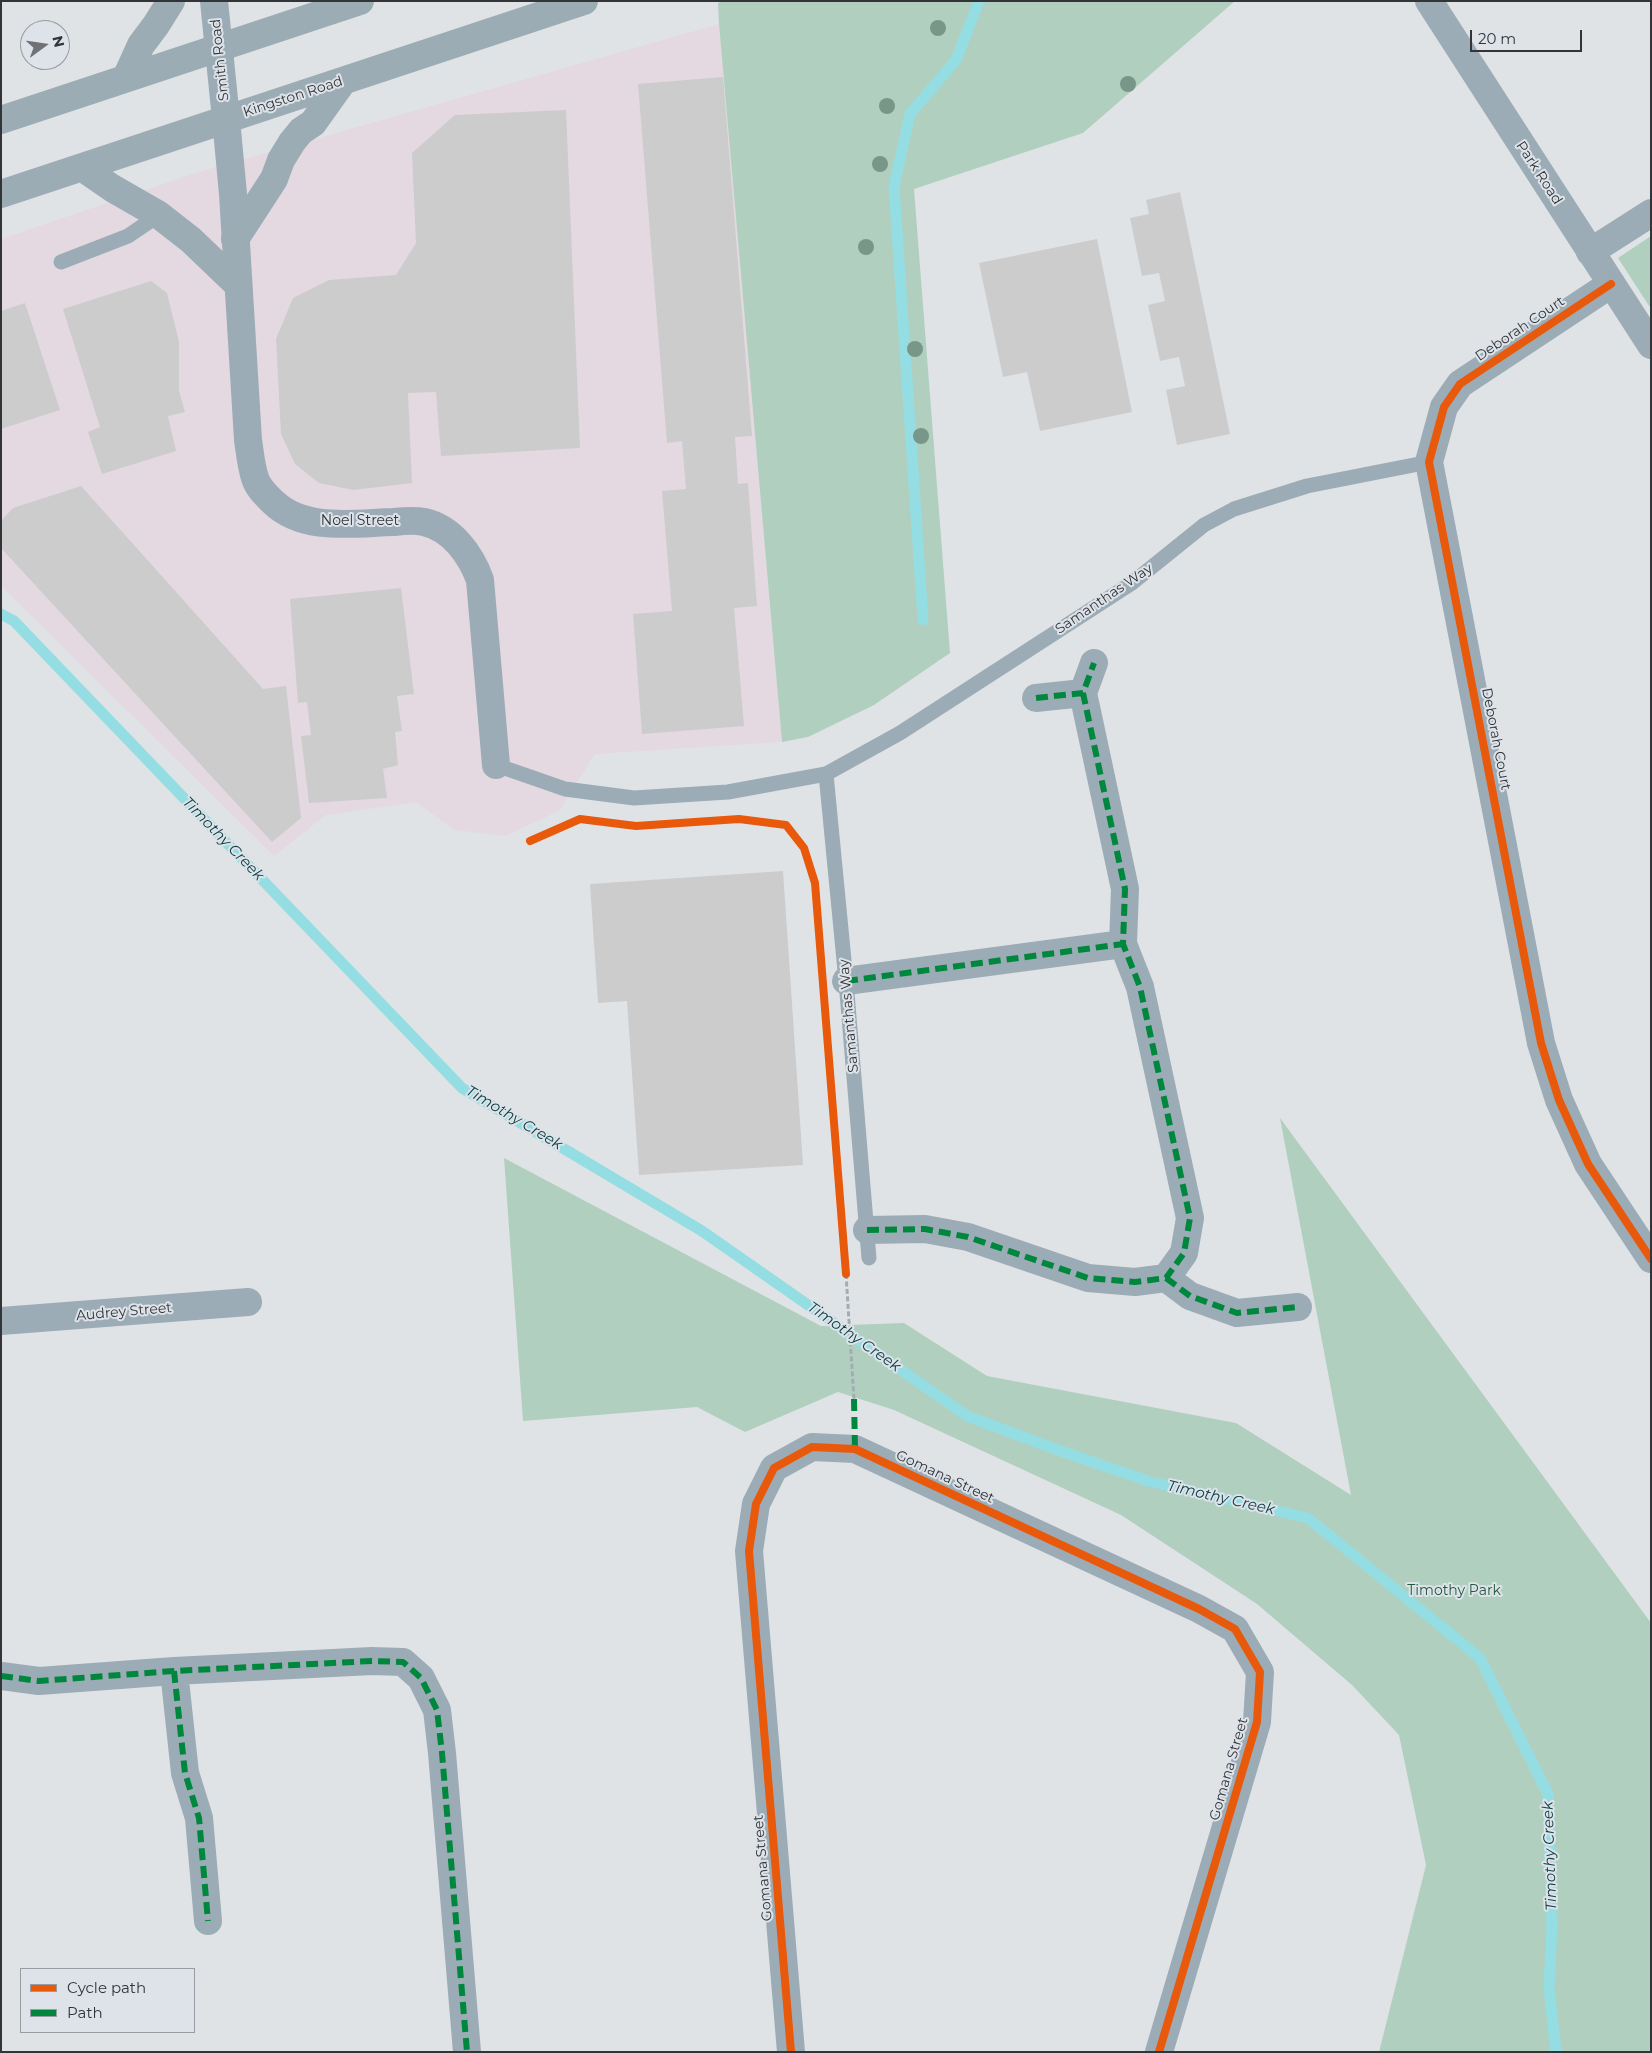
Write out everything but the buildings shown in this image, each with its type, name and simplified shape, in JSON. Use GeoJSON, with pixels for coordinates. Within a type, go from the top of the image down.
{"type":"FeatureCollection","features":[{"type":"Feature","properties":{"kind":"main road"},"geometry":{"type":"LineString","coordinates":[[126,78],[141,45],[171,1]]}},
{"type":"Feature","properties":{"kind":"main road","name":"Kingston Road"},"geometry":{"type":"LineString","coordinates":[[1,194],[584,1]]}},
{"type":"Feature","properties":{"kind":"main road"},"geometry":{"type":"LineString","coordinates":[[1,120],[218,48],[338,4]]}},
{"type":"Feature","properties":{"kind":"main road"},"geometry":{"type":"LineString","coordinates":[[235,239],[274,179],[281,160],[292,142],[301,131],[313,122],[343,81]]}},
{"type":"Feature","properties":{"kind":"main road"},"geometry":{"type":"LineString","coordinates":[[84,168],[112,188],[159,215],[191,240],[238,285]]}},
{"type":"Feature","properties":{"kind":"street","name":"Smith Road"},"geometry":{"type":"LineString","coordinates":[[214,1],[226,119]]}},
{"type":"Feature","properties":{"kind":"street","name":"Park Road"},"geometry":{"type":"LineString","coordinates":[[1429,1],[1651,345]]}},
{"type":"Feature","properties":{"kind":"street","name":"Noel Street"},"geometry":{"type":"LineString","coordinates":[[226,119],[248,440],[255,479],[264,494],[278,508],[302,519],[333,524],[424,522],[440,529],[456,540],[474,565],[480,580],[496,765]]}},
{"type":"Feature","properties":{"kind":"street"},"geometry":{"type":"LineString","coordinates":[[1590,252],[1651,213]]}},
{"type":"Feature","properties":{"kind":"street","name":"Deborah Court"},"geometry":{"type":"LineString","coordinates":[[1611,284],[1460,384],[1444,407],[1429,462],[1541,1043],[1560,1100],[1588,1164],[1651,1259]]}},
{"type":"Feature","properties":{"kind":"street"},"geometry":{"type":"LineString","coordinates":[[1094,663],[1083,693],[1125,889],[1123,944],[1140,987],[1190,1218],[1184,1253],[1166,1278]]}},
{"type":"Feature","properties":{"kind":"street"},"geometry":{"type":"LineString","coordinates":[[1036,698],[1083,693]]}},
{"type":"Feature","properties":{"kind":"street"},"geometry":{"type":"LineString","coordinates":[[846,981],[1123,944]]}},
{"type":"Feature","properties":{"kind":"street"},"geometry":{"type":"LineString","coordinates":[[867,1230],[925,1229],[968,1237],[1088,1278],[1135,1282],[1166,1278],[1190,1296],[1237,1313],[1298,1307]]}},
{"type":"Feature","properties":{"kind":"street","name":"Audrey Street"},"geometry":{"type":"LineString","coordinates":[[1,1321],[248,1302]]}},
{"type":"Feature","properties":{"kind":"street","name":"Gomana Street"},"geometry":{"type":"LineString","coordinates":[[791,2052],[749,1552],[756,1504],[774,1468],[812,1447],[855,1448],[1199,1609],[1235,1629],[1252,1658],[1260,1672],[1256,1722],[1159,2052]]}},
{"type":"Feature","properties":{"kind":"street"},"geometry":{"type":"LineString","coordinates":[[1,1676],[39,1681],[174,1671],[372,1661],[403,1662],[421,1678],[436,1710],[442,1753],[467,2052]]}},
{"type":"Feature","properties":{"kind":"street"},"geometry":{"type":"LineString","coordinates":[[174,1671],[185,1773],[199,1818],[208,1921]]}},
{"type":"Feature","properties":{"kind":"lane"},"geometry":{"type":"LineString","coordinates":[[61,262],[128,236],[159,215]]}},
{"type":"Feature","properties":{"kind":"lane","name":"Samanthas Way"},"geometry":{"type":"LineString","coordinates":[[496,765],[565,789],[634,798],[728,792],[826,774],[900,733],[1132,583],[1204,525],[1234,509],[1307,486],[1429,462]]}},
{"type":"Feature","properties":{"kind":"lane","name":"Samanthas Way"},"geometry":{"type":"LineString","coordinates":[[826,774],[846,981],[869,1258]]}},
{"type":"Feature","properties":{"kind":"path"},"geometry":{"type":"LineString","coordinates":[[846,1274],[854,1399]]}},
{"type":"Feature","properties":{"kind":"shaded area"},"geometry":{"type":"Polygon","coordinates":[[[719,24],[782,742],[595,754],[559,811],[505,836],[454,830],[416,802],[326,815],[274,856],[1,586],[1,239],[192,174],[719,24]]]}},
{"type":"Feature","properties":{"kind":"green space"},"geometry":{"type":"Polygon","coordinates":[[[724,1],[1235,1],[1083,133],[914,189],[950,653],[874,705],[808,737],[782,742],[719,24],[718,3],[724,1]]]}},
{"type":"Feature","properties":{"kind":"green space"},"geometry":{"type":"Polygon","coordinates":[[[1651,236],[1651,309],[1618,258],[1651,236]]]}},
{"type":"Feature","properties":{"kind":"green space","name":"Timothy Park"},"geometry":{"type":"Polygon","coordinates":[[[1280,1118],[1651,1623],[1651,2052],[1379,2052],[1426,1865],[1399,1735],[1352,1685],[1257,1604],[1121,1515],[894,1410],[838,1392],[745,1432],[697,1407],[523,1421],[504,1158],[821,1326],[904,1323],[987,1376],[1236,1423],[1351,1495],[1280,1118]]]}},
{"type":"Feature","properties":{"kind":"waterway"},"geometry":{"type":"LineString","coordinates":[[923,620],[894,186],[910,114],[956,60],[979,1]]}},
{"type":"Feature","properties":{"kind":"waterway","name":"Timothy Creek"},"geometry":{"type":"LineString","coordinates":[[1,614],[14,621],[462,1088],[702,1231],[967,1416],[1148,1481],[1308,1518],[1480,1658],[1548,1794],[1552,1926],[1549,1988],[1556,2052]]}},
{"type":"Feature","properties":{"kind":"marked path"},"geometry":{"type":"LineString","coordinates":[[1036,698],[1083,693],[1094,663]]}},
{"type":"Feature","properties":{"kind":"marked path"},"geometry":{"type":"LineString","coordinates":[[867,1230],[925,1229],[968,1237],[1088,1278],[1135,1282],[1166,1278],[1184,1253],[1190,1218],[1140,987],[1123,944],[1125,889],[1083,693]]}},
{"type":"Feature","properties":{"kind":"marked path"},"geometry":{"type":"LineString","coordinates":[[846,981],[1123,944]]}},
{"type":"Feature","properties":{"kind":"marked path"},"geometry":{"type":"LineString","coordinates":[[1166,1278],[1190,1296],[1237,1313],[1298,1307]]}},
{"type":"Feature","properties":{"kind":"marked path"},"geometry":{"type":"LineString","coordinates":[[854,1399],[855,1449]]}},
{"type":"Feature","properties":{"kind":"marked path"},"geometry":{"type":"LineString","coordinates":[[1,1676],[39,1681],[174,1671],[372,1661],[403,1662],[421,1678],[437,1710],[467,2052]]}},
{"type":"Feature","properties":{"kind":"marked path"},"geometry":{"type":"LineString","coordinates":[[174,1671],[185,1773],[199,1818],[208,1921]]}},
{"type":"Feature","properties":{"kind":"cycle path"},"geometry":{"type":"LineString","coordinates":[[1611,284],[1460,384],[1444,407],[1429,462],[1541,1043],[1559,1100],[1588,1164],[1651,1259]]}},
{"type":"Feature","properties":{"kind":"cycle path"},"geometry":{"type":"LineString","coordinates":[[530,841],[580,819],[636,826],[739,819],[786,825],[804,848],[815,883],[846,1274]]}},
{"type":"Feature","properties":{"kind":"cycle path"},"geometry":{"type":"LineString","coordinates":[[791,2052],[749,1551],[756,1504],[774,1468],[812,1447],[855,1449],[1199,1609],[1235,1629],[1260,1672],[1257,1722],[1159,2052]]}}]}
